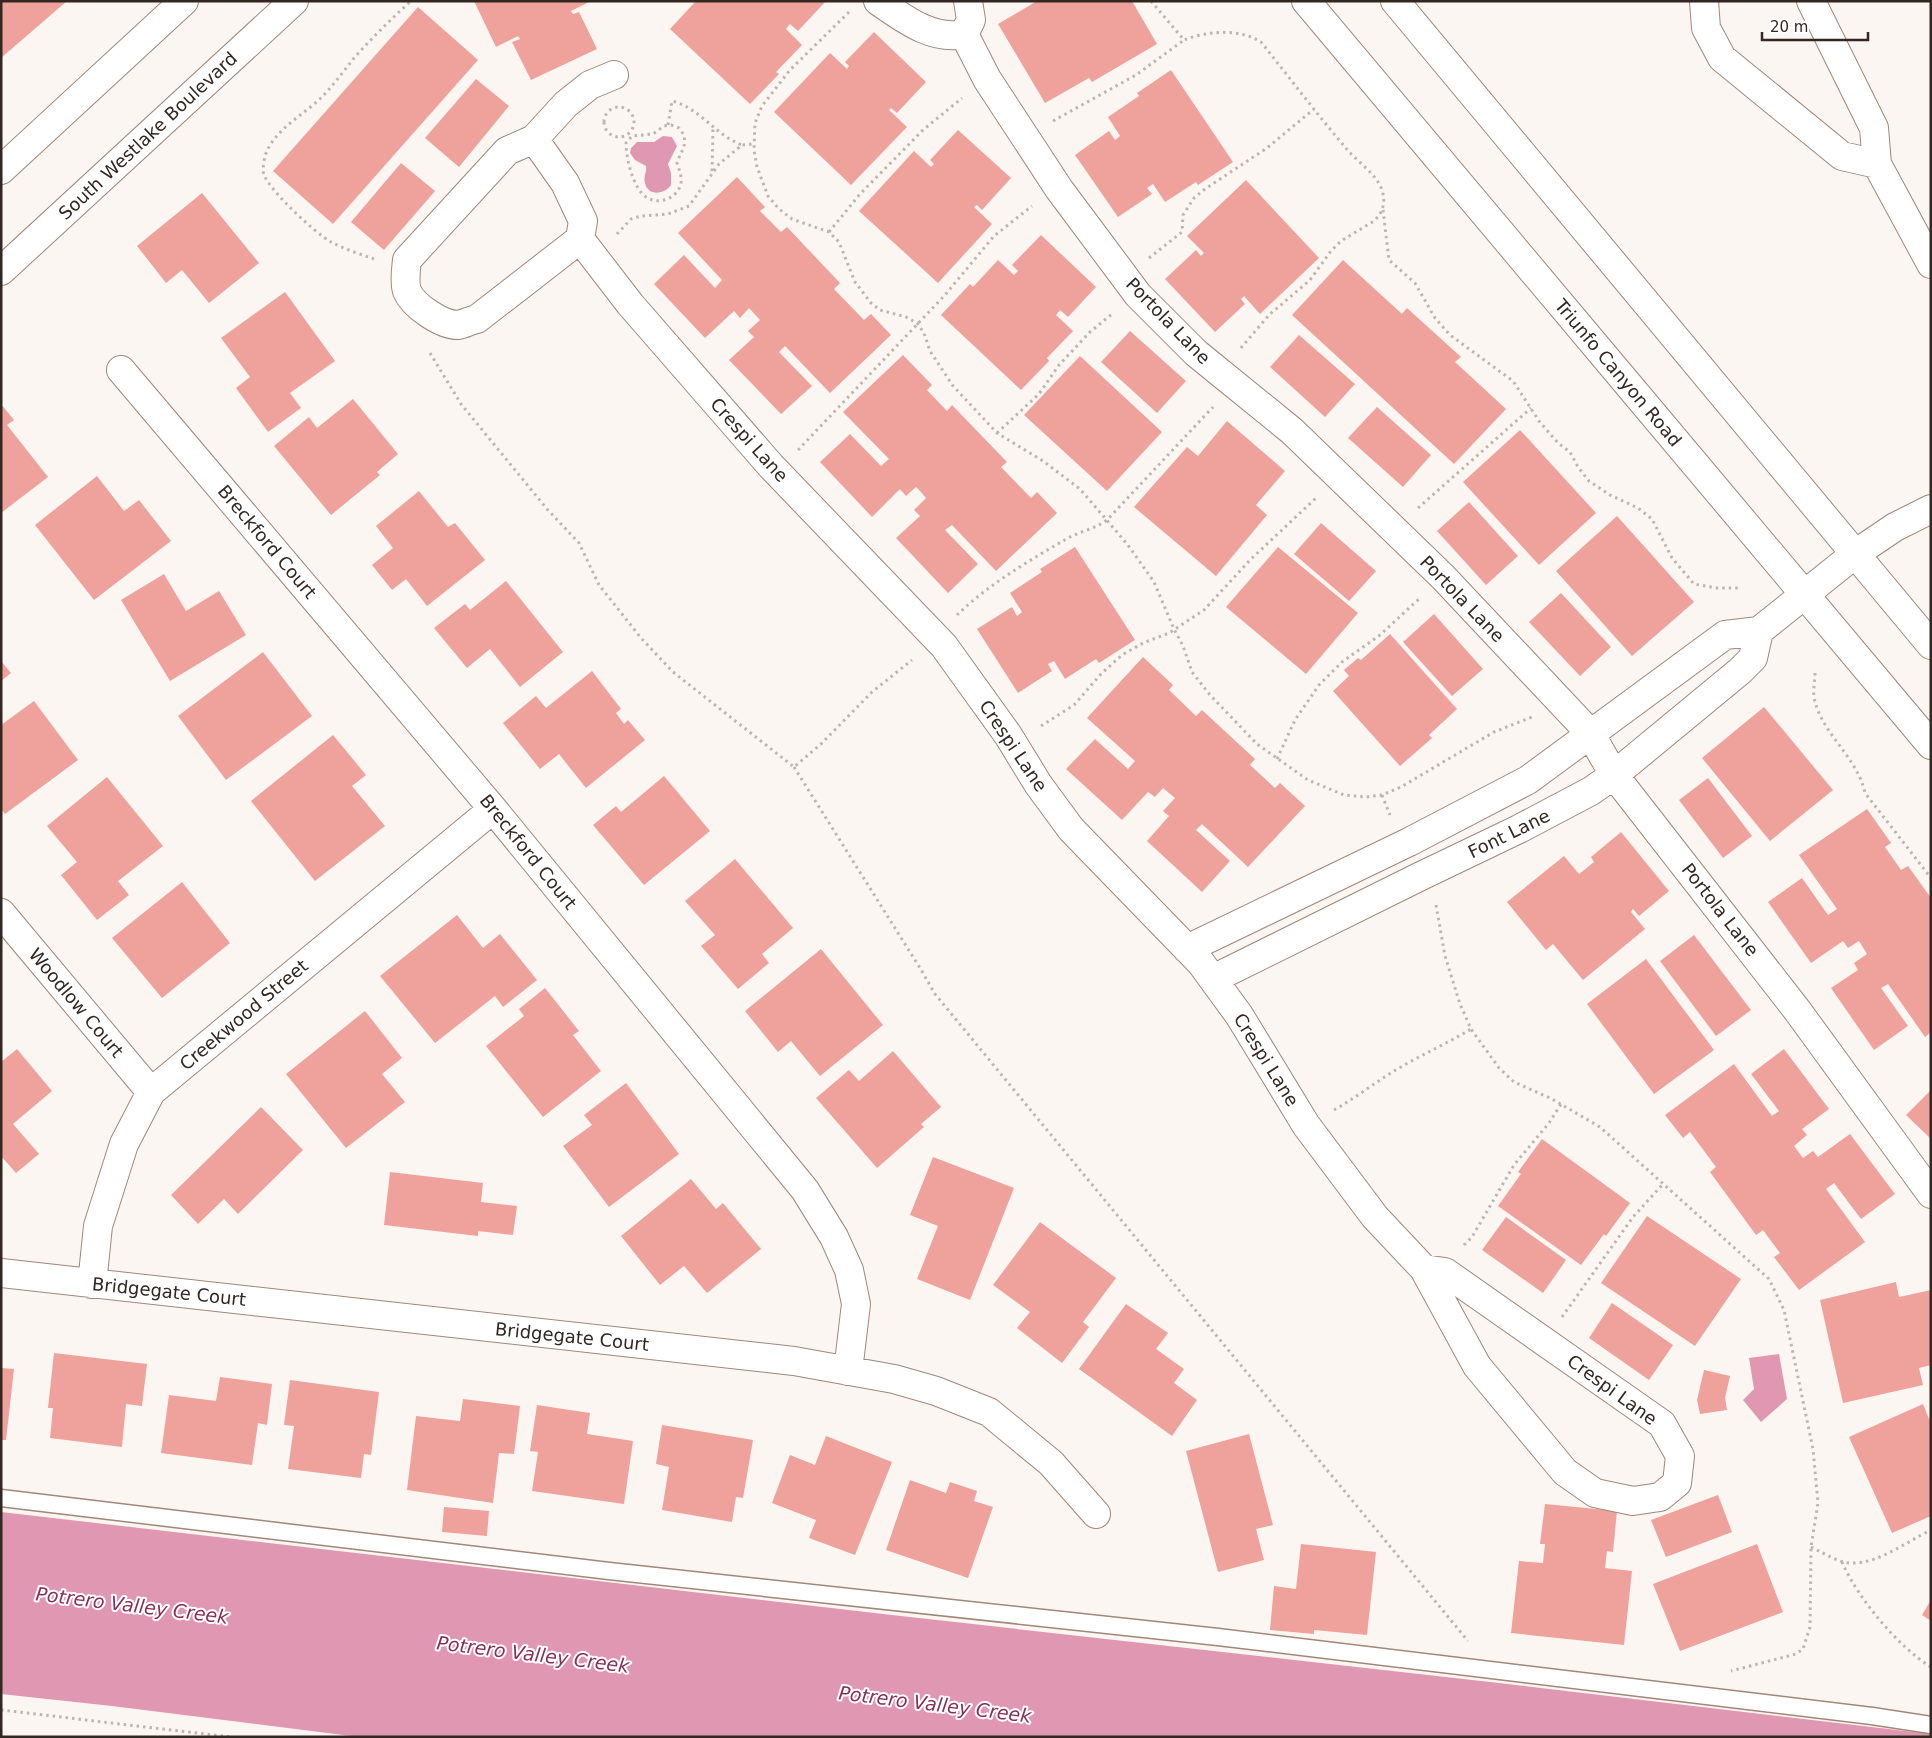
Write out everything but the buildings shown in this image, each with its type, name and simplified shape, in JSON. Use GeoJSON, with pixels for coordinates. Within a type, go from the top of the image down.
{"type":"FeatureCollection","features":[{"type":"Feature","properties":{"kind":"street"},"geometry":{"type":"LineString","coordinates":[[1,170],[184,1]]}},
{"type":"Feature","properties":{"kind":"street","name":"South Westlake Boulevard"},"geometry":{"type":"LineString","coordinates":[[1,270],[294,1]]}},
{"type":"Feature","properties":{"kind":"street"},"geometry":{"type":"LineString","coordinates":[[866,5],[936,33],[953,37],[964,34],[971,20],[968,1]]}},
{"type":"Feature","properties":{"kind":"street","name":"Triunfo Canyon Road"},"geometry":{"type":"LineString","coordinates":[[1306,1],[1504,240],[1931,745]]}},
{"type":"Feature","properties":{"kind":"street"},"geometry":{"type":"LineString","coordinates":[[1395,1],[1931,645]]}},
{"type":"Feature","properties":{"kind":"street"},"geometry":{"type":"LineString","coordinates":[[1704,1],[1706,28],[1722,58],[1842,156],[1877,164]]}},
{"type":"Feature","properties":{"kind":"street"},"geometry":{"type":"LineString","coordinates":[[1811,1],[1874,128],[1877,164],[1931,264]]}},
{"type":"Feature","properties":{"kind":"street","name":"Portola Lane"},"geometry":{"type":"LineString","coordinates":[[964,34],[987,79],[1025,139],[1059,189],[1131,286],[1196,353],[1292,431],[1443,577],[1590,733],[1614,774],[1797,1010],[1931,1194]]}},
{"type":"Feature","properties":{"kind":"street"},"geometry":{"type":"LineString","coordinates":[[534,139],[565,183],[583,221],[588,250],[477,319],[458,325],[440,320],[421,309],[407,291],[407,260],[507,151],[534,139],[566,104],[590,85],[614,75]]}},
{"type":"Feature","properties":{"kind":"street","name":"Crespi Lane"},"geometry":{"type":"LineString","coordinates":[[588,250],[630,304],[777,472],[944,646],[1071,829],[1202,964],[1239,1014],[1306,1125],[1375,1217],[1435,1270],[1544,1342],[1662,1424],[1680,1456],[1677,1482],[1660,1497],[1633,1501],[1595,1493],[1565,1472],[1477,1366],[1435,1270]]}},
{"type":"Feature","properties":{"kind":"street","name":"Breckford Court"},"geometry":{"type":"LineString","coordinates":[[121,370],[493,809],[805,1190],[834,1237],[849,1270],[856,1304],[848,1371]]}},
{"type":"Feature","properties":{"kind":"street"},"geometry":{"type":"LineString","coordinates":[[1187,949],[1409,842],[1528,780],[1725,635],[1759,631],[1855,554],[1895,527],[1931,508]]}},
{"type":"Feature","properties":{"kind":"street","name":"Font Lane"},"geometry":{"type":"LineString","coordinates":[[1213,979],[1546,816],[1590,791],[1614,774],[1746,665],[1753,658],[1759,631]]}},
{"type":"Feature","properties":{"kind":"street","name":"Creekwood Street"},"geometry":{"type":"LineString","coordinates":[[92,1284],[98,1226],[124,1144],[151,1092],[493,809]]}},
{"type":"Feature","properties":{"kind":"street","name":"Woodlow Court"},"geometry":{"type":"LineString","coordinates":[[1,913],[151,1092]]}},
{"type":"Feature","properties":{"kind":"street","name":"Bridgegate Court"},"geometry":{"type":"LineString","coordinates":[[1,1273],[794,1361],[894,1379],[936,1391],[990,1412],[1051,1463],[1096,1514]]}},
{"type":"Feature","properties":{"kind":"lane"},"geometry":{"type":"LineString","coordinates":[[1,1498],[599,1570],[1218,1637],[1872,1716],[1931,1725]]}},
{"type":"Feature","properties":{"kind":"path"},"geometry":{"type":"LineString","coordinates":[[407,260],[382,262],[331,242],[315,230],[284,200],[263,174],[265,156],[290,122],[324,95],[382,29],[411,1]]}},
{"type":"Feature","properties":{"kind":"path"},"geometry":{"type":"LineString","coordinates":[[1151,1],[1184,40]]}},
{"type":"Feature","properties":{"kind":"path"},"geometry":{"type":"LineString","coordinates":[[866,5],[790,70],[762,106],[755,123],[753,144],[757,167],[768,196],[792,219],[829,232],[839,242],[844,250],[855,282],[867,298],[880,310],[906,317],[917,323],[924,332],[930,351],[953,386],[997,433],[1043,461],[1080,489],[1146,567],[1183,646],[1192,672],[1201,685],[1257,744],[1308,780],[1331,791],[1351,796],[1382,795],[1407,784],[1494,732],[1531,718],[1557,699]]}},
{"type":"Feature","properties":{"kind":"path"},"geometry":{"type":"LineString","coordinates":[[1025,139],[1061,116],[1136,75],[1184,40],[1196,35],[1210,33],[1237,33],[1253,36],[1261,42],[1314,109],[1381,187],[1389,260],[1415,283],[1442,327],[1457,340],[1514,380],[1531,408],[1558,443],[1570,452],[1578,467],[1589,481],[1610,495],[1638,508],[1652,519],[1672,558],[1694,584],[1717,588],[1739,588]]}},
{"type":"Feature","properties":{"kind":"path"},"geometry":{"type":"LineString","coordinates":[[829,232],[860,194],[923,130],[987,79]]}},
{"type":"Feature","properties":{"kind":"path"},"geometry":{"type":"LineString","coordinates":[[668,125],[672,101],[693,110],[713,128],[742,145]]}},
{"type":"Feature","properties":{"kind":"path"},"geometry":{"type":"LineString","coordinates":[[668,125],[652,134],[637,134],[630,135],[616,138],[607,133],[603,120],[607,111],[620,107],[629,110],[633,116],[633,129],[630,135],[626,142],[627,157],[638,189],[645,197],[651,200],[663,200],[671,197],[680,185],[681,175],[677,163],[685,148],[682,132],[679,128],[668,125]]}},
{"type":"Feature","properties":{"kind":"path"},"geometry":{"type":"LineString","coordinates":[[997,433],[1039,394],[1059,365],[1182,232],[1183,215],[1194,198],[1267,148],[1314,109]]}},
{"type":"Feature","properties":{"kind":"path"},"geometry":{"type":"LineString","coordinates":[[712,171],[713,128]]}},
{"type":"Feature","properties":{"kind":"path"},"geometry":{"type":"LineString","coordinates":[[588,250],[631,219],[641,216],[668,214],[688,206],[705,186],[712,171],[725,158],[742,145],[753,144]]}},
{"type":"Feature","properties":{"kind":"path"},"geometry":{"type":"LineString","coordinates":[[777,472],[945,295],[994,236],[1024,212],[1059,189]]}},
{"type":"Feature","properties":{"kind":"path"},"geometry":{"type":"LineString","coordinates":[[421,309],[422,337],[462,404],[547,509],[579,543],[599,586],[640,638],[673,672],[794,767],[821,744],[872,692],[914,658],[968,604],[1011,574],[1071,537],[1097,527],[1107,520],[1227,379],[1269,315],[1310,280],[1331,251],[1341,241],[1374,221],[1383,210]]}},
{"type":"Feature","properties":{"kind":"path"},"geometry":{"type":"LineString","coordinates":[[1393,530],[1531,408]]}},
{"type":"Feature","properties":{"kind":"path"},"geometry":{"type":"LineString","coordinates":[[1012,743],[1074,705],[1101,674],[1122,655],[1174,629],[1204,610],[1251,559],[1339,476]]}},
{"type":"Feature","properties":{"kind":"path"},"geometry":{"type":"LineString","coordinates":[[1277,759],[1302,708],[1330,673],[1392,625],[1443,577]]}},
{"type":"Feature","properties":{"kind":"path"},"geometry":{"type":"LineString","coordinates":[[1815,673],[1814,696],[1824,721],[1851,759],[1862,780],[1865,793],[1931,878]]}},
{"type":"Feature","properties":{"kind":"path"},"geometry":{"type":"LineString","coordinates":[[1306,1125],[1360,1095],[1401,1067],[1443,1046],[1471,1029]]}},
{"type":"Feature","properties":{"kind":"path"},"geometry":{"type":"LineString","coordinates":[[1435,1270],[1472,1237],[1514,1166],[1549,1123],[1561,1104]]}},
{"type":"Feature","properties":{"kind":"path"},"geometry":{"type":"LineString","coordinates":[[1544,1342],[1633,1217],[1663,1184]]}},
{"type":"Feature","properties":{"kind":"path"},"geometry":{"type":"LineString","coordinates":[[1811,1547],[1842,1562],[1868,1562],[1884,1556],[1931,1530]]}},
{"type":"Feature","properties":{"kind":"path"},"geometry":{"type":"LineString","coordinates":[[1842,1562],[1848,1576],[1894,1638],[1918,1660],[1931,1667]]}},
{"type":"Feature","properties":{"kind":"path"},"geometry":{"type":"LineString","coordinates":[[1,1710],[231,1737]]}},
{"type":"Feature","properties":{"kind":"water"},"geometry":{"type":"Polygon","coordinates":[[[663,136],[672,137],[677,146],[668,164],[671,173],[671,185],[657,193],[649,190],[645,183],[646,166],[635,160],[630,153],[631,148],[637,142],[654,142],[663,136]]]}},
{"type":"Feature","properties":{"kind":"water"},"geometry":{"type":"Polygon","coordinates":[[[1779,1354],[1787,1399],[1761,1422],[1743,1400],[1754,1389],[1749,1358],[1779,1354]]]}},
{"type":"Feature","properties":{"kind":"water","name":"Potrero Valley Creek"},"geometry":{"type":"Polygon","coordinates":[[[1,1512],[1508,1684],[1931,1734],[1931,1737],[359,1737],[1,1694],[1,1512]]]}}]}
